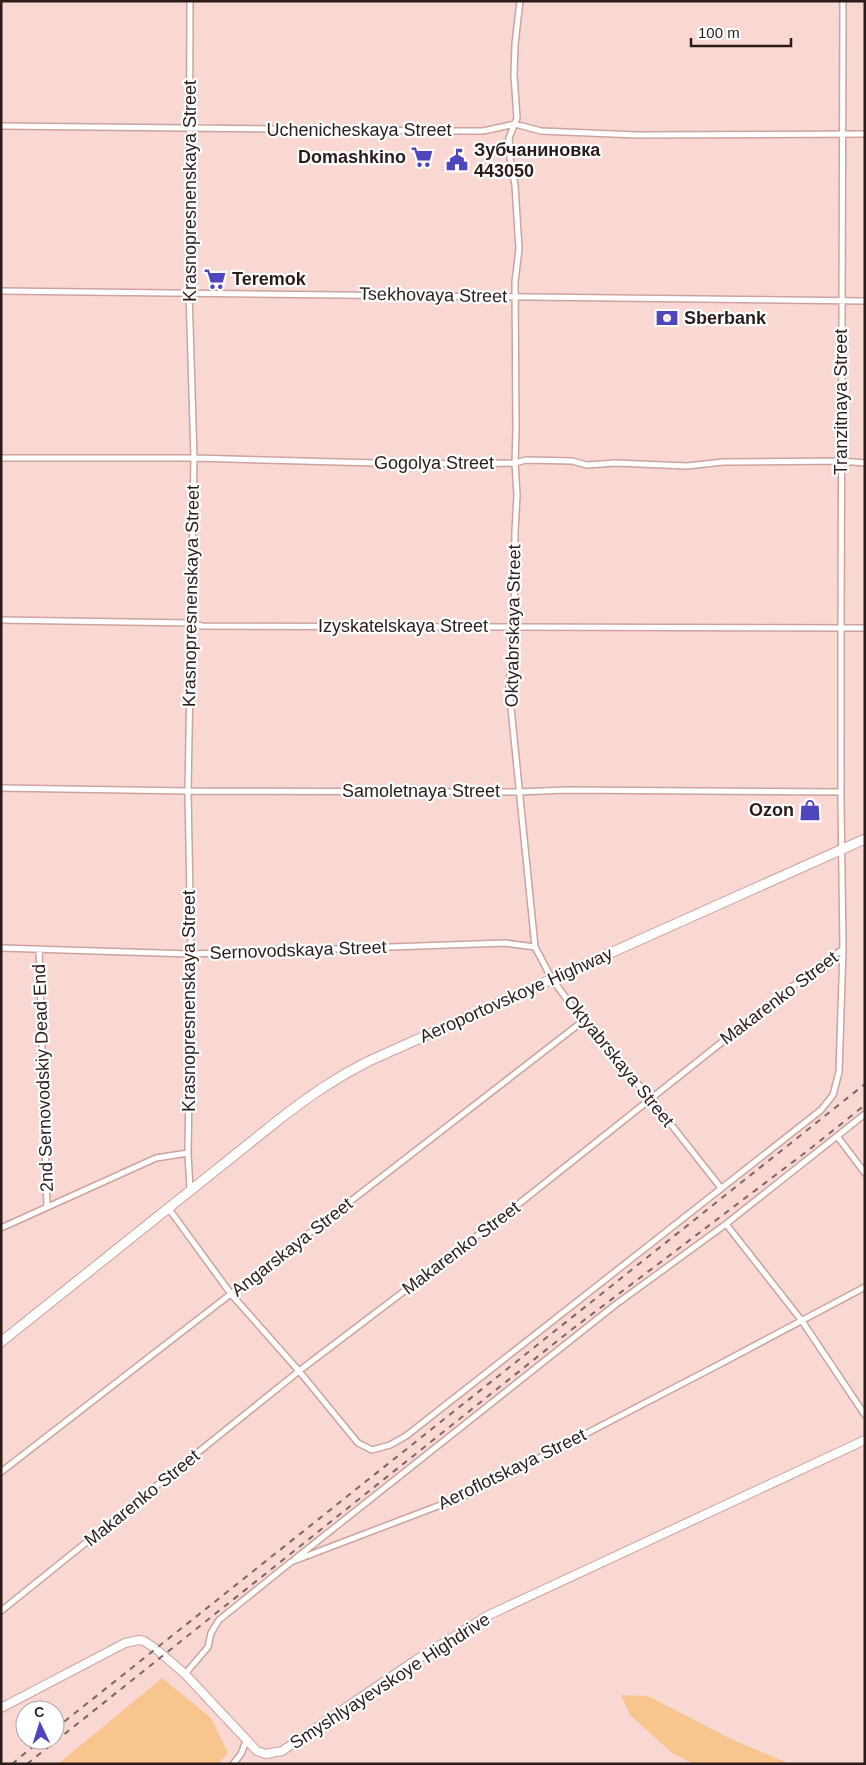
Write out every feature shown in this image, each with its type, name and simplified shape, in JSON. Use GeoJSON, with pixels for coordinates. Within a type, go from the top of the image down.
{"type":"FeatureCollection","features":[{"type":"Feature","properties":{"kind":"main road","name":"Aeroportovskoye Highway"},"geometry":{"type":"LineString","coordinates":[[1,1342],[281,1118],[317,1090],[338,1077],[369,1061],[865,839]]}},
{"type":"Feature","properties":{"kind":"street","name":"Krasnopresnenskaya Street"},"geometry":{"type":"LineString","coordinates":[[190,1],[189,292],[194,458],[188,791],[191,954],[188,1153],[190,1190]]}},
{"type":"Feature","properties":{"kind":"street","name":"Oktyabrskaya Street"},"geometry":{"type":"LineString","coordinates":[[520,1],[515,44],[514,75],[517,118],[509,138],[516,192],[519,249],[515,296],[515,463],[517,495],[514,626],[509,688],[535,948],[552,979],[583,1021],[651,1099],[721,1188]]}},
{"type":"Feature","properties":{"kind":"street","name":"Tranzitnaya Street"},"geometry":{"type":"LineString","coordinates":[[841,792],[843,1]]}},
{"type":"Feature","properties":{"kind":"street","name":"Uchenicheskaya Street"},"geometry":{"type":"LineString","coordinates":[[1,126],[483,131],[515,124],[541,131],[637,135],[865,134]]}},
{"type":"Feature","properties":{"kind":"street","name":"Tsekhovaya Street"},"geometry":{"type":"LineString","coordinates":[[1,291],[865,301]]}},
{"type":"Feature","properties":{"kind":"street","name":"Gogolya Street"},"geometry":{"type":"LineString","coordinates":[[1,458],[194,458],[377,463],[515,463],[526,460],[572,462],[587,465],[616,463],[687,466],[723,462],[841,461],[865,463]]}},
{"type":"Feature","properties":{"kind":"street","name":"Izyskatelskaya Street"},"geometry":{"type":"LineString","coordinates":[[1,620],[191,623],[202,626],[865,628]]}},
{"type":"Feature","properties":{"kind":"street","name":"Samoletnaya Street"},"geometry":{"type":"LineString","coordinates":[[1,788],[188,791],[519,792],[566,790],[841,792]]}},
{"type":"Feature","properties":{"kind":"street","name":"Makarenko Street"},"geometry":{"type":"LineString","coordinates":[[1,1610],[299,1371],[511,1210],[802,979],[843,949],[841,792]]}},
{"type":"Feature","properties":{"kind":"street","name":"Sernovodskaya Street"},"geometry":{"type":"LineString","coordinates":[[1,948],[191,954],[505,943],[535,948]]}},
{"type":"Feature","properties":{"kind":"street","name":"2nd Sernovodskiy Dead End"},"geometry":{"type":"LineString","coordinates":[[39,949],[47,1207]]}},
{"type":"Feature","properties":{"kind":"street"},"geometry":{"type":"LineString","coordinates":[[169,1209],[231,1294],[299,1371],[358,1443],[372,1450],[390,1445],[406,1436],[821,1110],[833,1095],[839,1072],[843,949]]}},
{"type":"Feature","properties":{"kind":"street","name":"Angarskaya Street"},"geometry":{"type":"LineString","coordinates":[[1,1472],[583,1021]]}},
{"type":"Feature","properties":{"kind":"street"},"geometry":{"type":"LineString","coordinates":[[291,1562],[615,1305],[726,1224],[865,1114]]}},
{"type":"Feature","properties":{"kind":"street"},"geometry":{"type":"LineString","coordinates":[[837,1136],[865,1173]]}},
{"type":"Feature","properties":{"kind":"street"},"geometry":{"type":"LineString","coordinates":[[1,1228],[156,1158],[188,1153]]}},
{"type":"Feature","properties":{"kind":"street"},"geometry":{"type":"LineString","coordinates":[[726,1224],[802,1321],[865,1414]]}},
{"type":"Feature","properties":{"kind":"street","name":"Aeroflotskaya Street"},"geometry":{"type":"LineString","coordinates":[[185,1674],[208,1647],[211,1633],[220,1620],[291,1562],[472,1493],[865,1288]]}},
{"type":"Feature","properties":{"kind":"street","name":"Smyshlyayevskoye Highdrive"},"geometry":{"type":"LineString","coordinates":[[3,1704],[124,1643],[139,1640],[150,1644],[185,1674],[257,1752],[266,1754],[282,1751],[416,1660],[489,1615],[865,1440]]}},
{"type":"Feature","properties":{"kind":"street"},"geometry":{"type":"LineString","coordinates":[[233,1764],[241,1754],[246,1741]]}},
{"type":"Feature","properties":{"kind":"shaded area"},"geometry":{"type":"Polygon","coordinates":[[[162,1678],[211,1718],[228,1753],[218,1764],[58,1764],[162,1678]]]}},
{"type":"Feature","properties":{"kind":"shaded area"},"geometry":{"type":"Polygon","coordinates":[[[621,1695],[648,1696],[731,1739],[790,1764],[694,1764],[672,1753],[630,1715],[621,1695]]]}},
{"type":"Feature","properties":{"kind":"railway"},"geometry":{"type":"LineString","coordinates":[[65,1721],[865,1084]]}},
{"type":"Feature","properties":{"kind":"railway"},"geometry":{"type":"LineString","coordinates":[[27,1764],[571,1330],[865,1105]]}},
{"type":"Feature","properties":{"kind":"railway"},"geometry":{"type":"LineString","coordinates":[[12,1764],[29,1750]]}},
{"type":"Feature","properties":{"kind":"place","name":"Domashkino"},"geometry":{"type":"Point","coordinates":[422,157]}},
{"type":"Feature","properties":{"kind":"place","name":"Зубчаниновка 443050"},"geometry":{"type":"Point","coordinates":[457,160]}},
{"type":"Feature","properties":{"kind":"place","name":"Teremok"},"geometry":{"type":"Point","coordinates":[215,279]}},
{"type":"Feature","properties":{"kind":"place","name":"Sberbank"},"geometry":{"type":"Point","coordinates":[667,318]}},
{"type":"Feature","properties":{"kind":"place","name":"Ozon"},"geometry":{"type":"Point","coordinates":[810,810]}}]}
